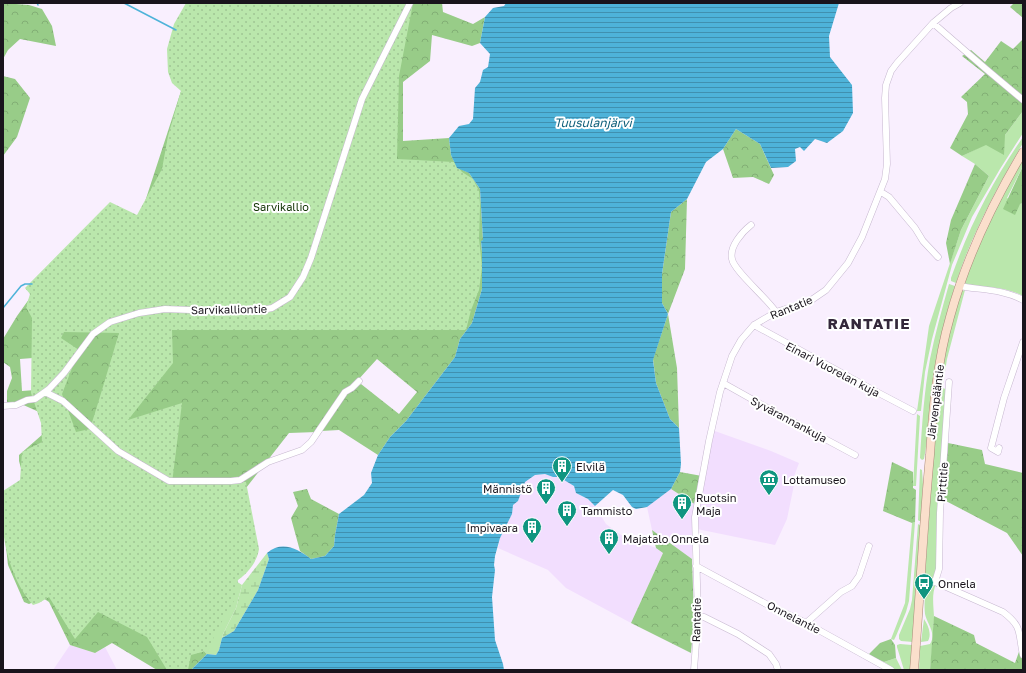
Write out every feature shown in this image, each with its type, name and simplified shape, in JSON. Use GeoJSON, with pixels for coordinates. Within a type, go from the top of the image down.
{"type":"FeatureCollection","features":[{"type":"Feature","properties":{"kind":"main road","name":"Järvenpääntie"},"geometry":{"type":"LineString","coordinates":[[914,670],[936,384],[945,336],[959,286],[973,248],[987,216],[1023,152]]}},
{"type":"Feature","properties":{"kind":"street","name":"Sarvikalliontie"},"geometry":{"type":"LineString","coordinates":[[3,406],[35,399],[54,385],[93,334],[110,322],[139,313],[165,309],[216,311],[262,310],[272,308],[290,297],[303,277],[311,258],[362,99],[410,3]]}},
{"type":"Feature","properties":{"kind":"street","name":"Rantatie"},"geometry":{"type":"LineString","coordinates":[[694,670],[698,616],[695,527],[697,503],[709,441],[732,356],[741,340],[754,325],[776,312],[810,301],[826,290],[839,276],[848,263],[886,179],[886,85],[897,63],[933,23],[951,8],[960,3]]}},
{"type":"Feature","properties":{"kind":"street"},"geometry":{"type":"LineString","coordinates":[[933,23],[1023,100]]}},
{"type":"Feature","properties":{"kind":"street"},"geometry":{"type":"LineString","coordinates":[[881,192],[889,197],[916,228],[923,241],[938,257]]}},
{"type":"Feature","properties":{"kind":"street"},"geometry":{"type":"LineString","coordinates":[[751,225],[745,230],[734,246],[731,254],[732,259],[737,269],[771,304],[776,312]]}},
{"type":"Feature","properties":{"kind":"street"},"geometry":{"type":"LineString","coordinates":[[959,286],[976,289],[998,290],[1014,295],[1023,300]]}},
{"type":"Feature","properties":{"kind":"street","name":"Einari Vuorelan kuja"},"geometry":{"type":"LineString","coordinates":[[754,325],[913,411]]}},
{"type":"Feature","properties":{"kind":"street"},"geometry":{"type":"LineString","coordinates":[[999,448],[998,452],[991,448],[1004,398],[1021,358],[1023,342]]}},
{"type":"Feature","properties":{"kind":"street"},"geometry":{"type":"LineString","coordinates":[[45,392],[63,401],[118,451],[169,481],[231,481],[240,480],[268,462],[302,450],[306,447],[325,423],[345,392],[359,381]]}},
{"type":"Feature","properties":{"kind":"street","name":"Syvärannankuja"},"geometry":{"type":"LineString","coordinates":[[724,382],[773,411],[855,455]]}},
{"type":"Feature","properties":{"kind":"street","name":"Pirttitie"},"geometry":{"type":"LineString","coordinates":[[935,582],[939,569],[940,513],[949,382]]}},
{"type":"Feature","properties":{"kind":"street"},"geometry":{"type":"LineString","coordinates":[[806,623],[835,596],[852,586],[859,576],[869,546]]}},
{"type":"Feature","properties":{"kind":"street","name":"Onnelantie"},"geometry":{"type":"LineString","coordinates":[[696,566],[768,605],[806,623],[891,670]]}},
{"type":"Feature","properties":{"kind":"street"},"geometry":{"type":"LineString","coordinates":[[921,583],[935,582],[1003,612],[1013,619],[1018,626],[1023,655]]}},
{"type":"Feature","properties":{"kind":"street"},"geometry":{"type":"LineString","coordinates":[[698,616],[704,617],[738,634],[769,654],[778,670]]}},
{"type":"Feature","properties":{"kind":"shaded area"},"geometry":{"type":"Polygon","coordinates":[[[712,430],[771,451],[799,463],[793,479],[794,485],[787,519],[775,545],[692,528],[692,559],[652,530],[647,507],[671,489],[696,504],[712,430]]]}},
{"type":"Feature","properties":{"kind":"shaded area"},"geometry":{"type":"Polygon","coordinates":[[[545,474],[553,477],[559,477],[574,486],[576,493],[588,499],[595,506],[606,524],[621,535],[656,548],[663,553],[631,623],[566,588],[548,570],[498,548],[500,538],[512,514],[513,505],[518,501],[525,482],[535,475],[545,474]]]}},
{"type":"Feature","properties":{"kind":"shaded area"},"geometry":{"type":"Polygon","coordinates":[[[70,645],[95,653],[105,647],[117,670],[53,670],[70,645]]]}},
{"type":"Feature","properties":{"kind":"green space"},"geometry":{"type":"Polygon","coordinates":[[[3,3],[29,5],[42,9],[52,26],[56,46],[20,39],[8,50],[3,59],[3,3]]]}},
{"type":"Feature","properties":{"kind":"green space","name":"Sarvikallio"},"geometry":{"type":"Polygon","coordinates":[[[186,3],[413,3],[399,76],[397,159],[454,162],[462,172],[473,179],[479,191],[479,239],[482,267],[479,290],[471,310],[466,330],[172,330],[173,363],[128,420],[182,403],[172,483],[246,482],[259,549],[252,567],[238,580],[234,601],[214,635],[212,645],[206,651],[191,655],[188,670],[167,670],[147,637],[98,612],[75,639],[49,597],[33,605],[21,588],[9,559],[3,528],[3,491],[20,480],[22,452],[42,442],[41,423],[31,393],[32,318],[26,307],[30,294],[25,288],[110,202],[137,215],[162,169],[168,136],[181,91],[172,83],[168,72],[167,49],[174,24],[186,3]],[[64,332],[61,338],[79,350],[62,394],[76,432],[90,429],[119,333],[64,332]]]}},
{"type":"Feature","properties":{"kind":"green space","name":"Sarvikallio"},"geometry":{"type":"Polygon","coordinates":[[[191,3],[442,3],[443,12],[473,24],[485,17],[480,43],[472,46],[432,35],[430,61],[403,82],[403,141],[449,138],[451,155],[457,167],[469,173],[480,189],[483,240],[481,242],[482,289],[472,323],[460,339],[455,357],[406,421],[390,437],[378,455],[339,430],[321,431],[346,392],[361,384],[399,414],[417,392],[377,359],[358,380],[344,391],[317,432],[289,433],[246,488],[177,489],[174,539],[176,579],[191,639],[207,654],[191,670],[157,670],[112,643],[95,653],[70,645],[49,602],[43,598],[29,604],[24,602],[8,565],[3,520],[3,492],[20,485],[23,476],[19,455],[43,434],[42,418],[39,412],[19,403],[7,404],[7,391],[12,378],[10,367],[3,362],[3,339],[32,295],[34,281],[110,204],[140,217],[182,88],[169,65],[169,60],[180,21],[191,3]],[[49,348],[33,349],[33,358],[20,359],[22,391],[35,390],[36,404],[52,402],[49,348]]]}},
{"type":"Feature","properties":{"kind":"green space"},"geometry":{"type":"Polygon","coordinates":[[[1014,3],[1023,3],[1023,18],[1010,7],[1014,3]]]}},
{"type":"Feature","properties":{"kind":"green space"},"geometry":{"type":"Polygon","coordinates":[[[1023,39],[1023,111],[1005,135],[1004,155],[986,145],[962,156],[950,148],[968,114],[967,102],[961,97],[985,74],[962,56],[971,50],[985,62],[1001,41],[1013,49],[1023,39]]]}},
{"type":"Feature","properties":{"kind":"green space"},"geometry":{"type":"Polygon","coordinates":[[[3,76],[15,79],[30,98],[17,137],[3,156],[3,76]]]}},
{"type":"Feature","properties":{"kind":"green space"},"geometry":{"type":"Polygon","coordinates":[[[1023,111],[1023,133],[972,217],[952,265],[932,339],[925,372],[921,411],[917,411],[929,326],[961,230],[989,176],[975,164],[962,156],[1005,135],[1023,111]]]}},
{"type":"Feature","properties":{"kind":"green space"},"geometry":{"type":"Polygon","coordinates":[[[736,129],[760,144],[774,175],[769,184],[753,177],[733,178],[723,149],[736,129]]]}},
{"type":"Feature","properties":{"kind":"green space"},"geometry":{"type":"Polygon","coordinates":[[[1023,137],[1023,143],[977,229],[962,264],[956,283],[951,281],[965,241],[982,205],[1001,171],[1023,137]]]}},
{"type":"Feature","properties":{"kind":"green space"},"geometry":{"type":"Polygon","coordinates":[[[1023,160],[1023,166],[1007,198],[1020,204],[1023,203],[1023,296],[1009,290],[966,284],[969,268],[989,220],[1014,173],[1023,160]]]}},
{"type":"Feature","properties":{"kind":"green space"},"geometry":{"type":"Polygon","coordinates":[[[975,164],[989,176],[961,230],[950,264],[946,243],[951,220],[975,164]]]}},
{"type":"Feature","properties":{"kind":"green space"},"geometry":{"type":"Polygon","coordinates":[[[1023,166],[1023,203],[1020,204],[1015,215],[1003,209],[1023,166]]]}},
{"type":"Feature","properties":{"kind":"green space"},"geometry":{"type":"Polygon","coordinates":[[[687,199],[685,269],[668,314],[662,303],[662,274],[671,212],[687,199]]]}},
{"type":"Feature","properties":{"kind":"green space"},"geometry":{"type":"Polygon","coordinates":[[[949,284],[955,286],[939,345],[926,450],[924,459],[922,460],[920,458],[928,371],[934,340],[949,284]]]}},
{"type":"Feature","properties":{"kind":"green space"},"geometry":{"type":"Polygon","coordinates":[[[965,290],[947,359],[943,384],[943,364],[948,338],[962,291],[965,290]]]}},
{"type":"Feature","properties":{"kind":"green space"},"geometry":{"type":"Polygon","coordinates":[[[668,314],[677,368],[679,428],[670,419],[656,383],[653,359],[668,314]]]}},
{"type":"Feature","properties":{"kind":"green space"},"geometry":{"type":"Polygon","coordinates":[[[942,388],[946,389],[936,573],[934,579],[927,580],[925,572],[937,406],[942,388]]]}},
{"type":"Feature","properties":{"kind":"green space"},"geometry":{"type":"Polygon","coordinates":[[[917,414],[920,416],[916,486],[913,486],[917,414]]]}},
{"type":"Feature","properties":{"kind":"green space"},"geometry":{"type":"Polygon","coordinates":[[[948,443],[982,450],[985,464],[1023,473],[1023,556],[1007,533],[944,500],[948,443]]]}},
{"type":"Feature","properties":{"kind":"green space"},"geometry":{"type":"Polygon","coordinates":[[[892,462],[913,472],[913,488],[916,490],[915,522],[912,523],[883,511],[892,462]]]}},
{"type":"Feature","properties":{"kind":"green space"},"geometry":{"type":"Polygon","coordinates":[[[920,469],[922,470],[923,484],[921,521],[919,521],[918,520],[920,469]]]}},
{"type":"Feature","properties":{"kind":"green space"},"geometry":{"type":"Polygon","coordinates":[[[680,472],[702,476],[696,505],[671,489],[680,472]]]}},
{"type":"Feature","properties":{"kind":"green space"},"geometry":{"type":"Polygon","coordinates":[[[307,489],[311,499],[339,514],[334,546],[325,556],[311,559],[300,551],[291,518],[298,506],[293,492],[307,489]]]}},
{"type":"Feature","properties":{"kind":"green space"},"geometry":{"type":"Polygon","coordinates":[[[915,522],[909,601],[894,640],[891,639],[905,603],[912,523],[915,522]]]}},
{"type":"Feature","properties":{"kind":"green space"},"geometry":{"type":"Polygon","coordinates":[[[918,524],[921,526],[913,642],[901,641],[899,639],[899,635],[910,609],[912,600],[918,524]]]}},
{"type":"Feature","properties":{"kind":"green space"},"geometry":{"type":"Polygon","coordinates":[[[652,530],[692,559],[694,617],[691,653],[631,623],[663,553],[656,548],[652,530]]]}},
{"type":"Feature","properties":{"kind":"green space"},"geometry":{"type":"Polygon","coordinates":[[[267,553],[269,559],[258,590],[234,631],[222,638],[236,608],[242,585],[267,553]]]}},
{"type":"Feature","properties":{"kind":"green space"},"geometry":{"type":"Polygon","coordinates":[[[233,579],[242,585],[236,608],[223,634],[219,650],[216,655],[207,654],[191,639],[233,579]]]}},
{"type":"Feature","properties":{"kind":"green space"},"geometry":{"type":"Polygon","coordinates":[[[931,584],[936,584],[933,597],[934,619],[930,670],[919,670],[920,646],[930,644],[932,640],[932,632],[925,614],[926,588],[931,584]]]}},
{"type":"Feature","properties":{"kind":"green space"},"geometry":{"type":"Polygon","coordinates":[[[934,616],[974,635],[976,643],[1015,663],[1023,640],[1023,670],[930,670],[934,616]]]}},
{"type":"Feature","properties":{"kind":"green space"},"geometry":{"type":"Polygon","coordinates":[[[924,619],[930,635],[928,641],[921,642],[924,619]]]}},
{"type":"Feature","properties":{"kind":"green space"},"geometry":{"type":"Polygon","coordinates":[[[891,639],[895,645],[896,658],[884,662],[868,655],[880,643],[891,639]]]}},
{"type":"Feature","properties":{"kind":"green space"},"geometry":{"type":"Polygon","coordinates":[[[897,645],[912,645],[911,670],[904,670],[897,647],[897,645]]]}},
{"type":"Feature","properties":{"kind":"green space"},"geometry":{"type":"Polygon","coordinates":[[[896,658],[902,670],[896,670],[884,662],[896,658]]]}},
{"type":"Feature","properties":{"kind":"water","name":"Tuusulanjärvi"},"geometry":{"type":"Polygon","coordinates":[[[506,3],[839,3],[829,36],[830,57],[852,85],[853,113],[843,131],[827,143],[815,139],[804,151],[800,147],[795,149],[796,161],[788,167],[771,168],[760,144],[736,129],[723,149],[706,162],[687,199],[671,212],[662,274],[662,303],[668,314],[653,360],[656,383],[670,419],[679,428],[680,472],[671,489],[647,507],[636,509],[632,507],[623,495],[613,490],[595,506],[588,499],[576,493],[574,486],[559,477],[553,477],[545,474],[535,475],[525,482],[518,501],[513,505],[512,514],[500,538],[495,556],[492,597],[495,640],[504,670],[191,670],[207,654],[216,655],[222,638],[234,631],[258,590],[269,559],[267,553],[278,547],[290,547],[311,559],[325,556],[334,546],[339,514],[364,495],[372,483],[371,473],[378,455],[390,437],[406,421],[455,357],[460,339],[472,323],[482,289],[481,241],[483,240],[480,189],[469,173],[457,168],[451,155],[449,138],[459,126],[469,124],[473,119],[475,88],[480,82],[483,70],[488,67],[490,54],[480,43],[485,17],[493,8],[504,6],[506,3]]]}},
{"type":"Feature","properties":{"kind":"waterway"},"geometry":{"type":"LineString","coordinates":[[124,3],[176,30]]}},
{"type":"Feature","properties":{"kind":"waterway"},"geometry":{"type":"LineString","coordinates":[[3,308],[21,286],[25,284],[32,284]]}},
{"type":"Feature","properties":{"kind":"place","name":"Elvilä"},"geometry":{"type":"Point","coordinates":[562,483]}},
{"type":"Feature","properties":{"kind":"place","name":"Lottamuseo"},"geometry":{"type":"Point","coordinates":[769,496]}},
{"type":"Feature","properties":{"kind":"place","name":"Männistö"},"geometry":{"type":"Point","coordinates":[546,505]}},
{"type":"Feature","properties":{"kind":"place","name":"Ruotsin Maja"},"geometry":{"type":"Point","coordinates":[682,520]}},
{"type":"Feature","properties":{"kind":"place","name":"Tammisto"},"geometry":{"type":"Point","coordinates":[567,527]}},
{"type":"Feature","properties":{"kind":"place","name":"Impivaara"},"geometry":{"type":"Point","coordinates":[532,544]}},
{"type":"Feature","properties":{"kind":"place","name":"Majatalo Onnela"},"geometry":{"type":"Point","coordinates":[609,555]}},
{"type":"Feature","properties":{"kind":"place","name":"Onnela"},"geometry":{"type":"Point","coordinates":[924,600]}},
{"type":"Feature","properties":{"kind":"district","name":"RANTATIE"},"geometry":{"type":"Point","coordinates":[869,323]}}]}
